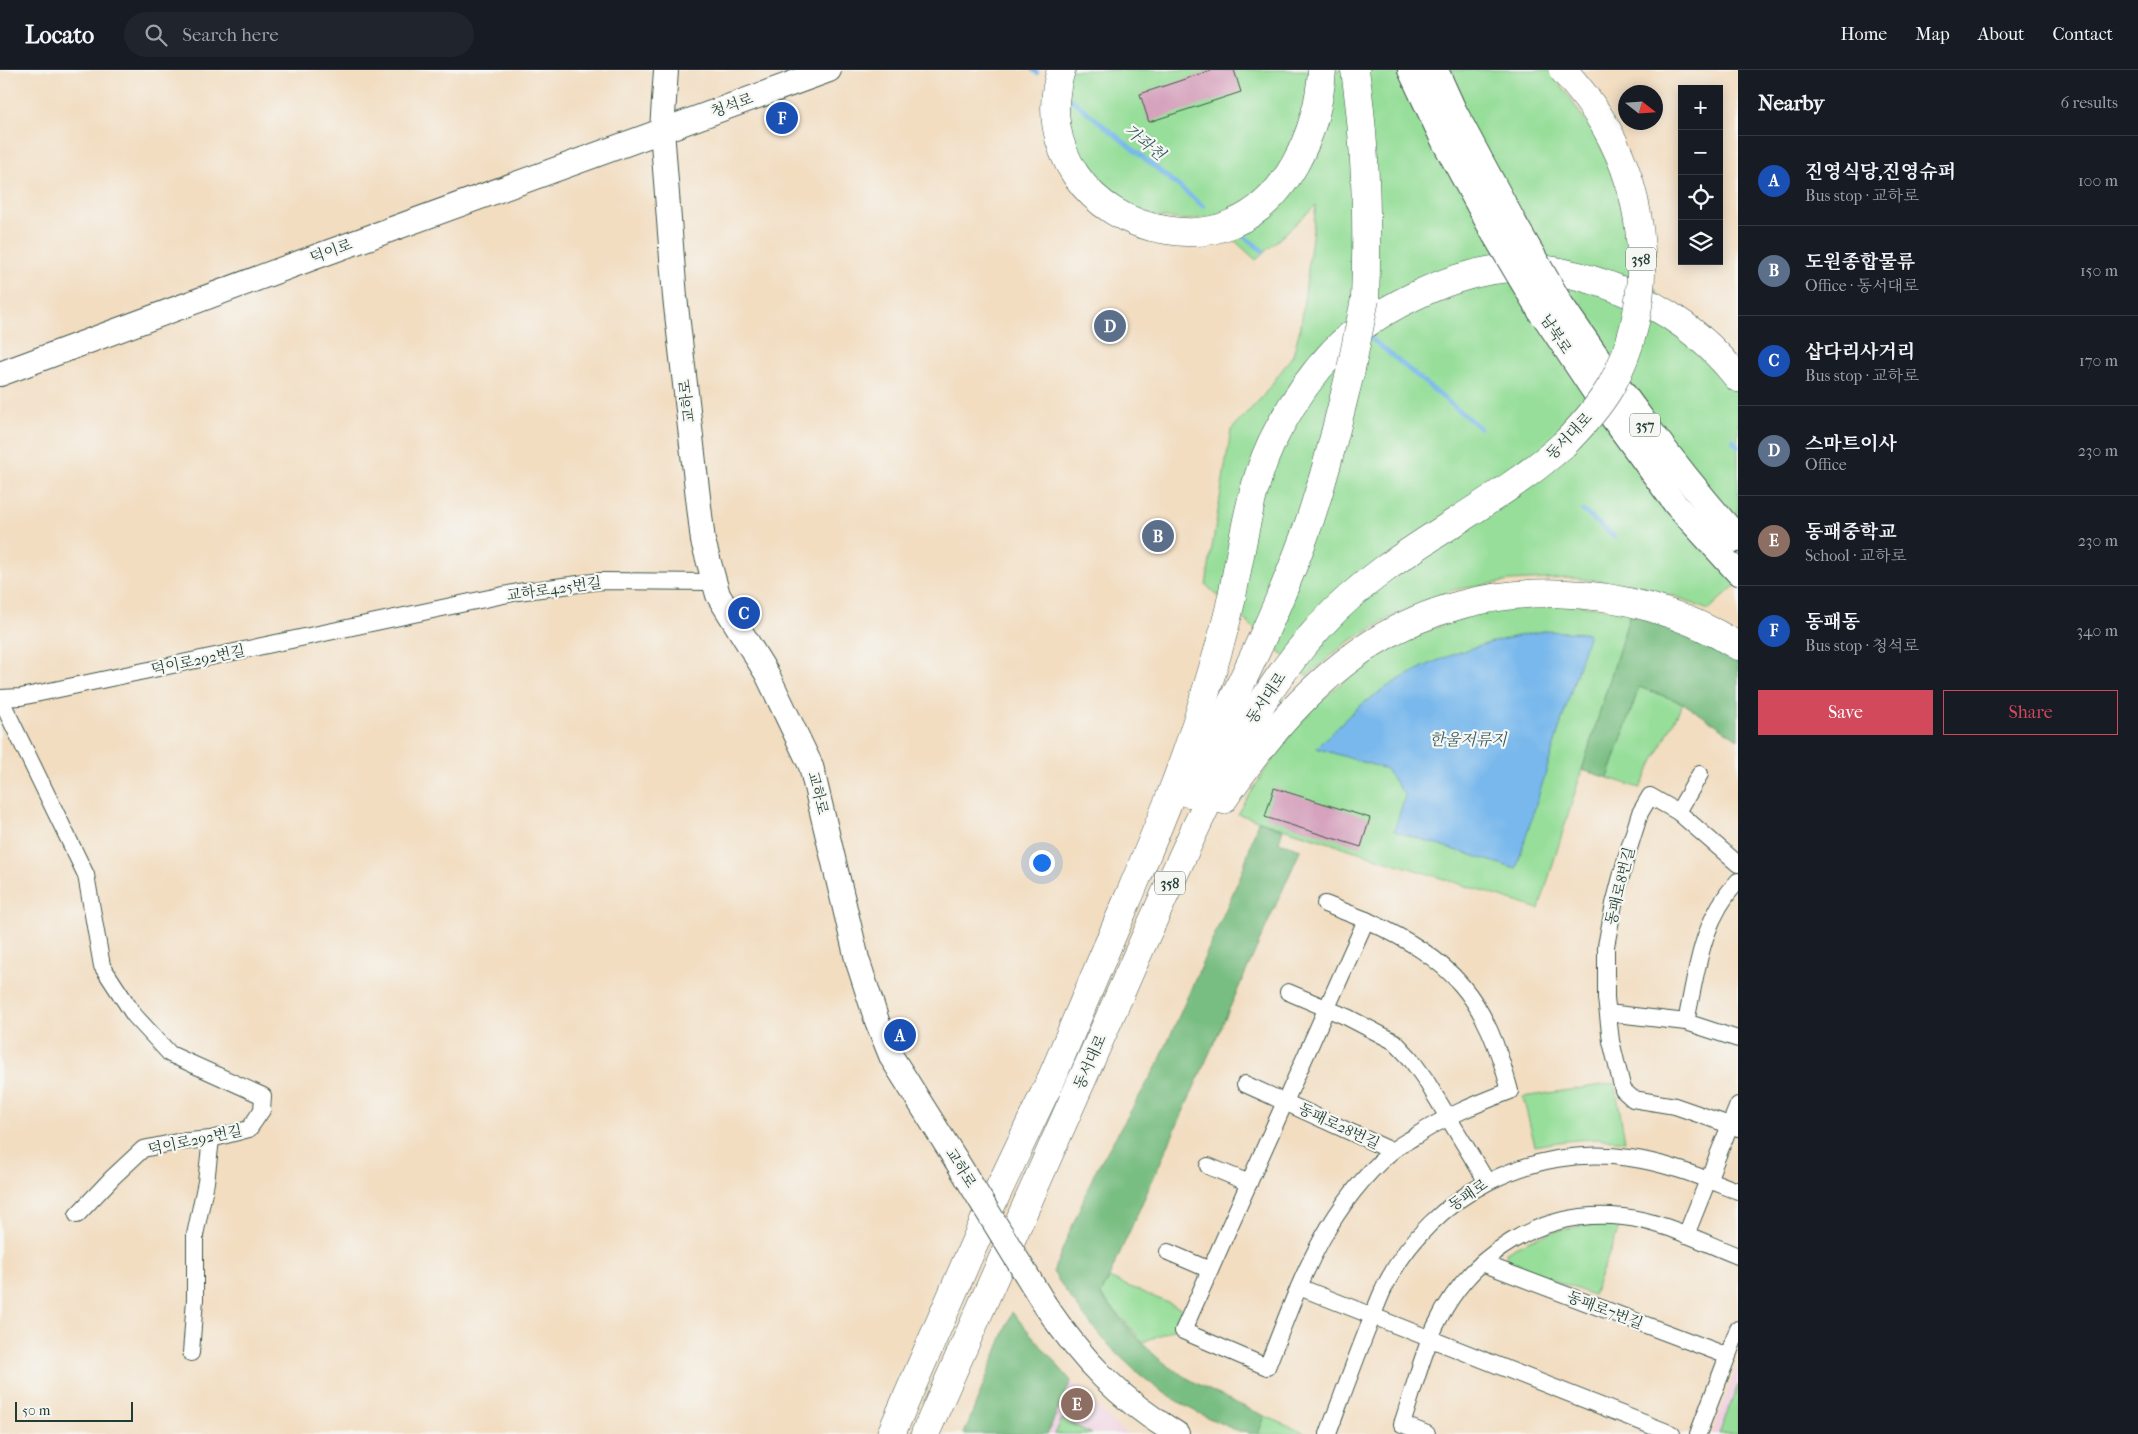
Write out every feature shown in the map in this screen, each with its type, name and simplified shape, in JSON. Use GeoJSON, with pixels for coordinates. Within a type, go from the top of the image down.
{"type":"FeatureCollection","features":[{"type":"Feature","properties":{"kind":"highway"},"geometry":{"type":"LineString","coordinates":[[1061,70],[1054,115],[1060,148],[1074,175],[1096,199],[1124,218],[1154,228],[1182,233],[1208,231],[1233,224],[1254,212],[1275,192],[1305,146],[1315,117],[1322,70]]}},
{"type":"Feature","properties":{"kind":"highway","name":"동서대로"},"geometry":{"type":"LineString","coordinates":[[891,1434],[989,1210],[1257,649],[1304,537],[1321,483],[1352,369],[1365,299],[1368,234],[1355,70]]}},
{"type":"Feature","properties":{"kind":"highway","name":"동서대로"},"geometry":{"type":"LineString","coordinates":[[928,1428],[1143,943],[1227,761],[1255,711],[1306,641],[1348,598],[1426,539],[1519,480],[1563,445],[1597,406],[1619,369],[1632,335],[1638,309],[1641,281],[1637,219],[1628,181],[1613,141],[1593,108],[1563,70]]}},
{"type":"Feature","properties":{"kind":"highway"},"geometry":{"type":"LineString","coordinates":[[1048,1086],[1174,789],[1203,702],[1228,611],[1257,481],[1277,430],[1305,385],[1336,349],[1375,318],[1420,293],[1464,277],[1502,269],[1549,270],[1593,279],[1646,300],[1695,331],[1725,361],[1738,378]]}},
{"type":"Feature","properties":{"kind":"highway"},"geometry":{"type":"LineString","coordinates":[[1143,943],[1212,818],[1244,769],[1275,729],[1302,701],[1342,665],[1374,642],[1400,628],[1429,615],[1480,601],[1537,593],[1568,594],[1599,596],[1667,612],[1703,627],[1738,646]]}},
{"type":"Feature","properties":{"kind":"main road","name":"남북로"},"geometry":{"type":"LineString","coordinates":[[1411,70],[1444,140],[1505,229],[1551,310],[1618,389],[1694,490],[1738,539]]}},
{"type":"Feature","properties":{"kind":"main road","name":"남북로"},"geometry":{"type":"LineString","coordinates":[[1435,70],[1505,229]]}},
{"type":"Feature","properties":{"kind":"street","name":"교하로"},"geometry":{"type":"LineString","coordinates":[[666,70],[662,130],[680,336],[703,541],[718,595],[767,674],[812,766],[857,959],[876,1021],[892,1058],[1045,1305],[1085,1360],[1118,1392],[1147,1416],[1177,1434]]}},
{"type":"Feature","properties":{"kind":"street","name":"청석로"},"geometry":{"type":"LineString","coordinates":[[662,130],[829,70]]}},
{"type":"Feature","properties":{"kind":"street","name":"덕이로"},"geometry":{"type":"LineString","coordinates":[[0,374],[662,130]]}},
{"type":"Feature","properties":{"kind":"street","name":"남북로"},"geometry":{"type":"LineString","coordinates":[[1551,310],[1603,405],[1676,504],[1738,573]]}},
{"type":"Feature","properties":{"kind":"street","name":"교하로425번길"},"geometry":{"type":"LineString","coordinates":[[396,618],[518,592],[601,581],[714,582]]}},
{"type":"Feature","properties":{"kind":"street","name":"덕이로292번길"},"geometry":{"type":"LineString","coordinates":[[78,1215],[113,1177],[143,1149],[177,1142],[211,1139],[249,1129],[262,1110],[262,1096],[170,1054],[134,1015],[102,966],[86,875],[0,698],[21,697],[396,618]]}},
{"type":"Feature","properties":{"kind":"street"},"geometry":{"type":"LineString","coordinates":[[1678,812],[1700,774]]}},
{"type":"Feature","properties":{"kind":"street","name":"동패로8번길"},"geometry":{"type":"LineString","coordinates":[[1734,1127],[1675,1106],[1633,1099],[1623,1090],[1611,1041],[1608,1013],[1606,946],[1614,904],[1640,813],[1650,796],[1678,812],[1738,864]]}},
{"type":"Feature","properties":{"kind":"street"},"geometry":{"type":"LineString","coordinates":[[1686,1022],[1703,942],[1713,915],[1724,896],[1738,882]]}},
{"type":"Feature","properties":{"kind":"street","name":"동패로28번길"},"geometry":{"type":"LineString","coordinates":[[1325,904],[1366,920],[1418,948],[1438,961],[1456,978],[1471,996],[1495,1040],[1510,1091],[1448,1117],[1392,1151],[1343,1204],[1322,1235],[1298,1287],[1266,1367],[1183,1331],[1366,920]]}},
{"type":"Feature","properties":{"kind":"street"},"geometry":{"type":"LineString","coordinates":[[1288,992],[1376,1030],[1395,1042],[1410,1058],[1487,1182]]}},
{"type":"Feature","properties":{"kind":"street"},"geometry":{"type":"LineString","coordinates":[[1608,1013],[1686,1022],[1738,1040]]}},
{"type":"Feature","properties":{"kind":"street","name":"동패로28번길"},"geometry":{"type":"LineString","coordinates":[[1245,1084],[1392,1151]]}},
{"type":"Feature","properties":{"kind":"street"},"geometry":{"type":"LineString","coordinates":[[1686,1235],[1708,1180],[1734,1127],[1738,1105]]}},
{"type":"Feature","properties":{"kind":"street"},"geometry":{"type":"LineString","coordinates":[[191,1353],[195,1299],[195,1235],[206,1182],[211,1139]]}},
{"type":"Feature","properties":{"kind":"street","name":"동패로"},"geometry":{"type":"LineString","coordinates":[[1328,1434],[1387,1283],[1415,1240],[1454,1202],[1487,1182],[1507,1172],[1558,1158],[1605,1156],[1654,1162],[1738,1191]]}},
{"type":"Feature","properties":{"kind":"street"},"geometry":{"type":"LineString","coordinates":[[1208,1166],[1249,1183]]}},
{"type":"Feature","properties":{"kind":"street"},"geometry":{"type":"LineString","coordinates":[[1428,1434],[1402,1424],[1431,1339],[1448,1302],[1464,1281],[1482,1263],[1501,1247],[1526,1232],[1575,1218],[1623,1217],[1648,1222],[1738,1256]]}},
{"type":"Feature","properties":{"kind":"street"},"geometry":{"type":"LineString","coordinates":[[1168,1252],[1210,1270]]}},
{"type":"Feature","properties":{"kind":"street","name":"동패로7번길"},"geometry":{"type":"LineString","coordinates":[[1482,1263],[1728,1356]]}},
{"type":"Feature","properties":{"kind":"street"},"geometry":{"type":"LineString","coordinates":[[1298,1287],[1672,1434]]}},
{"type":"Feature","properties":{"kind":"street"},"geometry":{"type":"LineString","coordinates":[[1698,1434],[1738,1329]]}},
{"type":"Feature","properties":{"kind":"shaded area"},"geometry":{"type":"Polygon","coordinates":[[[1738,1365],[1738,1434],[1712,1434],[1738,1365]]]}},
{"type":"Feature","properties":{"kind":"shaded area"},"geometry":{"type":"Polygon","coordinates":[[[1071,1381],[1116,1426],[1129,1434],[1047,1434],[1071,1381]]]}},
{"type":"Feature","properties":{"kind":"green space"},"geometry":{"type":"Polygon","coordinates":[[[1070,70],[1548,70],[1563,88],[1597,138],[1617,187],[1626,236],[1681,337],[1714,367],[1738,395],[1738,583],[1708,610],[1675,596],[1619,583],[1570,578],[1510,581],[1453,590],[1397,614],[1345,644],[1307,676],[1206,585],[1231,430],[1263,396],[1293,355],[1301,325],[1316,205],[1256,260],[1210,218],[1185,220],[1158,217],[1128,207],[1103,189],[1070,145],[1065,84],[1070,70]]]}},
{"type":"Feature","properties":{"kind":"green space"},"geometry":{"type":"Polygon","coordinates":[[[1572,604],[1631,611],[1539,909],[1238,814],[1272,760],[1295,729],[1334,690],[1379,656],[1429,630],[1482,613],[1516,607],[1572,604]]]}},
{"type":"Feature","properties":{"kind":"green space"},"geometry":{"type":"Polygon","coordinates":[[[1631,611],[1671,624],[1738,659],[1738,739],[1683,703],[1639,687],[1608,778],[1582,770],[1631,611]]]}},
{"type":"Feature","properties":{"kind":"green space"},"geometry":{"type":"Polygon","coordinates":[[[1639,687],[1683,703],[1640,788],[1608,778],[1639,687]]]}},
{"type":"Feature","properties":{"kind":"green space"},"geometry":{"type":"Polygon","coordinates":[[[1258,821],[1283,829],[1279,842],[1301,849],[1101,1295],[1140,1341],[1167,1365],[1202,1386],[1265,1416],[1258,1434],[1251,1434],[1228,1427],[1186,1406],[1163,1392],[1141,1375],[1121,1358],[1085,1317],[1053,1272],[1094,1174],[1158,1064],[1242,872],[1258,821]]]}},
{"type":"Feature","properties":{"kind":"green space"},"geometry":{"type":"Polygon","coordinates":[[[1615,1083],[1625,1141],[1580,1140],[1535,1146],[1523,1097],[1615,1083]]]}},
{"type":"Feature","properties":{"kind":"green space"},"geometry":{"type":"Polygon","coordinates":[[[1598,1224],[1620,1226],[1593,1295],[1508,1264],[1506,1252],[1539,1236],[1574,1227],[1598,1224]]]}},
{"type":"Feature","properties":{"kind":"green space"},"geometry":{"type":"Polygon","coordinates":[[[1109,1278],[1185,1310],[1177,1328],[1143,1342],[1101,1295],[1109,1278]]]}},
{"type":"Feature","properties":{"kind":"green space"},"geometry":{"type":"Polygon","coordinates":[[[1012,1312],[1071,1381],[1047,1434],[964,1434],[1012,1312]]]}},
{"type":"Feature","properties":{"kind":"green space"},"geometry":{"type":"Polygon","coordinates":[[[1738,1385],[1738,1434],[1719,1434],[1738,1385]]]}},
{"type":"Feature","properties":{"kind":"green space"},"geometry":{"type":"Polygon","coordinates":[[[1265,1416],[1307,1434],[1258,1434],[1265,1416]]]}},
{"type":"Feature","properties":{"kind":"green space"},"geometry":{"type":"Polygon","coordinates":[[[1062,1419],[1092,1434],[1055,1434],[1062,1419]]]}},
{"type":"Feature","properties":{"kind":"water","name":"한울저류지"},"geometry":{"type":"Polygon","coordinates":[[[1544,631],[1589,633],[1516,869],[1394,831],[1405,796],[1386,769],[1316,748],[1355,710],[1376,694],[1421,668],[1469,649],[1544,631]]]}},
{"type":"Feature","properties":{"kind":"building"},"geometry":{"type":"Polygon","coordinates":[[[1212,70],[1234,70],[1241,92],[1149,122],[1140,94],[1212,70]]]}},
{"type":"Feature","properties":{"kind":"building"},"geometry":{"type":"Polygon","coordinates":[[[1274,788],[1370,818],[1361,847],[1265,817],[1274,788]]]}},
{"type":"Feature","properties":{"kind":"waterway","name":"가좌천"},"geometry":{"type":"LineString","coordinates":[[1033,70],[1037,73]]}},
{"type":"Feature","properties":{"kind":"waterway","name":"가좌천"},"geometry":{"type":"LineString","coordinates":[[1071,99],[1203,206]]}},
{"type":"Feature","properties":{"kind":"waterway","name":"가좌천"},"geometry":{"type":"LineString","coordinates":[[1245,237],[1263,251]]}},
{"type":"Feature","properties":{"kind":"waterway","name":"가좌천"},"geometry":{"type":"LineString","coordinates":[[1367,335],[1480,428]]}},
{"type":"Feature","properties":{"kind":"waterway","name":"가좌천"},"geometry":{"type":"LineString","coordinates":[[1733,440],[1738,446]]}},
{"type":"Feature","properties":{"kind":"waterway","name":"가좌천"},"geometry":{"type":"LineString","coordinates":[[1583,511],[1615,537]]}},
{"type":"Feature","properties":{"kind":"place","name":"동패동"},"geometry":{"type":"Point","coordinates":[782,118]}},
{"type":"Feature","properties":{"kind":"place","name":"스마트이사"},"geometry":{"type":"Point","coordinates":[1110,326]}},
{"type":"Feature","properties":{"kind":"place","name":"도원종합물류"},"geometry":{"type":"Point","coordinates":[1158,536]}},
{"type":"Feature","properties":{"kind":"place","name":"삽다리사거리"},"geometry":{"type":"Point","coordinates":[744,613]}},
{"type":"Feature","properties":{"kind":"place","name":"진영식당,진영슈퍼"},"geometry":{"type":"Point","coordinates":[900,1035]}},
{"type":"Feature","properties":{"kind":"place","name":"동패중학교"},"geometry":{"type":"Point","coordinates":[1077,1404]}}]}
